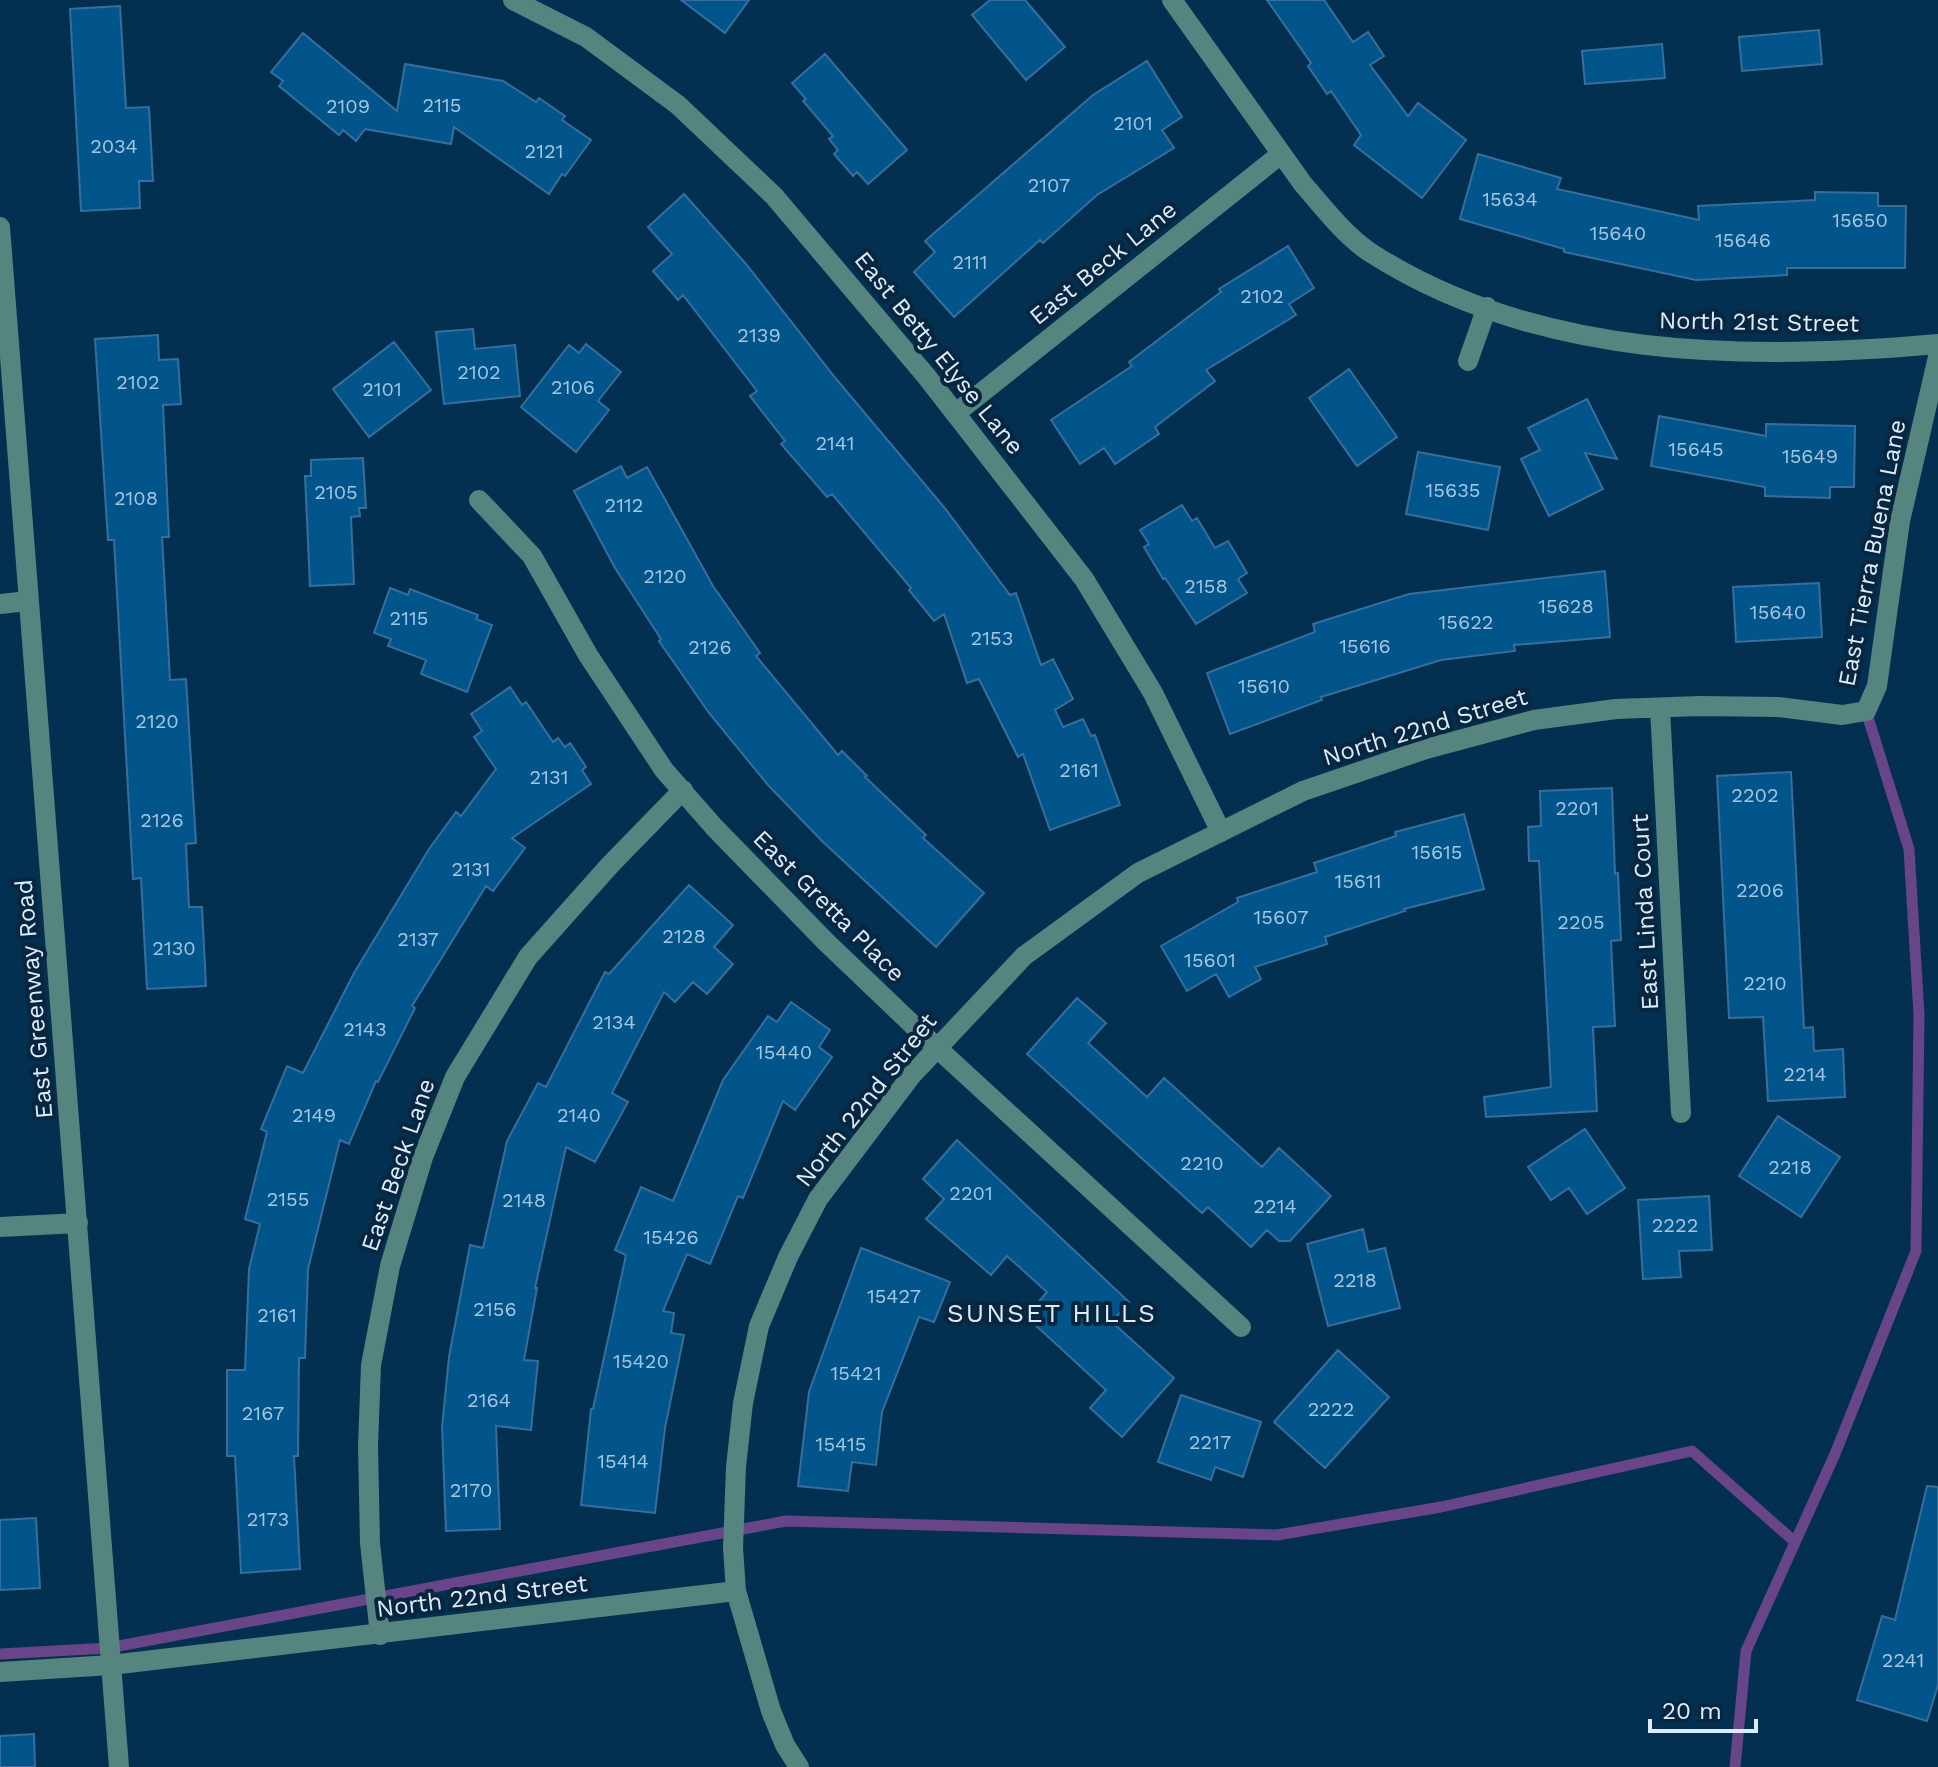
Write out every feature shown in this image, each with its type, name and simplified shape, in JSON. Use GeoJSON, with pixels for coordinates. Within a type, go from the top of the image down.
{"type":"FeatureCollection","features":[{"type":"Feature","properties":{"kind":"street","name":"East Betty Elyse Lane"},"geometry":{"type":"LineString","coordinates":[[513,0],[586,37],[678,105],[774,196],[956,413],[1084,579],[1153,693],[1221,832]]}},
{"type":"Feature","properties":{"kind":"street","name":"North 21st Street"},"geometry":{"type":"LineString","coordinates":[[1172,0],[1281,154],[1327,211],[1369,252],[1440,291],[1551,329],[1639,345],[1706,351],[1836,352],[1938,344]]}},
{"type":"Feature","properties":{"kind":"street","name":"East Beck Lane"},"geometry":{"type":"LineString","coordinates":[[956,413],[1281,154]]}},
{"type":"Feature","properties":{"kind":"street","name":"East Greenway Road"},"geometry":{"type":"LineString","coordinates":[[0,227],[119,1767]]}},
{"type":"Feature","properties":{"kind":"street"},"geometry":{"type":"LineString","coordinates":[[1468,361],[1487,307]]}},
{"type":"Feature","properties":{"kind":"street","name":"East Tierra Buena Lane"},"geometry":{"type":"LineString","coordinates":[[1866,711],[1877,686],[1900,521],[1938,357]]}},
{"type":"Feature","properties":{"kind":"street","name":"East Gretta Place"},"geometry":{"type":"LineString","coordinates":[[479,500],[532,556],[588,655],[664,770],[714,827],[826,942],[936,1047],[1241,1327]]}},
{"type":"Feature","properties":{"kind":"street"},"geometry":{"type":"LineString","coordinates":[[0,604],[28,601]]}},
{"type":"Feature","properties":{"kind":"street","name":"North 22nd Street"},"geometry":{"type":"LineString","coordinates":[[0,1672],[111,1665],[736,1591],[733,1548],[736,1467],[743,1403],[759,1326],[788,1257],[818,1199],[911,1076],[1024,956],[1138,873],[1303,791],[1426,749],[1534,720],[1616,709],[1778,707],[1842,715],[1866,711]]}},
{"type":"Feature","properties":{"kind":"street","name":"East Linda Court"},"geometry":{"type":"LineString","coordinates":[[1660,708],[1681,1113]]}},
{"type":"Feature","properties":{"kind":"street","name":"East Beck Lane"},"geometry":{"type":"LineString","coordinates":[[380,1635],[370,1543],[368,1446],[371,1365],[390,1266],[423,1157],[455,1077],[528,957],[610,865],[683,790]]}},
{"type":"Feature","properties":{"kind":"street"},"geometry":{"type":"LineString","coordinates":[[0,1227],[78,1223]]}},
{"type":"Feature","properties":{"kind":"street"},"geometry":{"type":"LineString","coordinates":[[736,1591],[771,1711],[785,1745],[799,1767]]}},
{"type":"Feature","properties":{"kind":"building"},"geometry":{"type":"Polygon","coordinates":[[[681,0],[749,0],[725,33],[681,0]]]}},
{"type":"Feature","properties":{"kind":"building"},"geometry":{"type":"Polygon","coordinates":[[[990,0],[1025,0],[1065,47],[1026,80],[972,15],[990,0]]]}},
{"type":"Feature","properties":{"kind":"building"},"geometry":{"type":"Polygon","coordinates":[[[1267,0],[1324,0],[1353,42],[1368,32],[1384,56],[1370,65],[1408,116],[1418,103],[1466,140],[1422,198],[1354,145],[1361,135],[1331,91],[1327,94],[1308,66],[1311,63],[1267,0]]]}},
{"type":"Feature","properties":{"kind":"building"},"geometry":{"type":"Polygon","coordinates":[[[120,6],[126,108],[149,107],[153,181],[139,181],[140,208],[81,211],[70,9],[120,6]]]}},
{"type":"Feature","properties":{"kind":"building"},"geometry":{"type":"Polygon","coordinates":[[[1819,30],[1822,64],[1742,71],[1739,37],[1819,30]]]}},
{"type":"Feature","properties":{"kind":"building"},"geometry":{"type":"Polygon","coordinates":[[[303,33],[397,111],[405,64],[503,81],[536,102],[539,98],[565,116],[562,120],[591,140],[549,194],[454,127],[451,144],[365,129],[356,141],[343,130],[339,135],[279,86],[283,81],[271,72],[303,33]]]}},
{"type":"Feature","properties":{"kind":"building"},"geometry":{"type":"Polygon","coordinates":[[[1662,44],[1665,78],[1585,84],[1582,51],[1662,44]]]}},
{"type":"Feature","properties":{"kind":"building"},"geometry":{"type":"Polygon","coordinates":[[[825,54],[907,150],[868,184],[857,172],[853,176],[834,154],[838,150],[829,139],[833,136],[792,83],[825,54]]]}},
{"type":"Feature","properties":{"kind":"building"},"geometry":{"type":"Polygon","coordinates":[[[1147,61],[1182,117],[1162,130],[1174,148],[1097,195],[1043,243],[1040,240],[954,317],[914,272],[935,252],[925,241],[1093,95],[1147,61]]]}},
{"type":"Feature","properties":{"kind":"building"},"geometry":{"type":"Polygon","coordinates":[[[1478,154],[1561,178],[1557,189],[1699,220],[1698,206],[1815,200],[1815,192],[1878,193],[1878,206],[1906,206],[1905,268],[1787,268],[1787,275],[1696,280],[1564,252],[1564,249],[1460,219],[1478,154]]]}},
{"type":"Feature","properties":{"kind":"building"},"geometry":{"type":"Polygon","coordinates":[[[684,194],[746,264],[837,380],[944,507],[1010,595],[1016,593],[1041,665],[1053,659],[1073,699],[1055,710],[1063,727],[1083,719],[1091,736],[1095,735],[1120,805],[1050,830],[1023,754],[1018,757],[979,679],[967,683],[944,614],[934,621],[909,590],[911,588],[832,494],[827,497],[781,444],[785,441],[750,396],[757,391],[683,295],[678,300],[653,271],[672,254],[648,227],[684,194]]]}},
{"type":"Feature","properties":{"kind":"building"},"geometry":{"type":"Polygon","coordinates":[[[1288,246],[1314,288],[1289,304],[1296,315],[1206,370],[1215,381],[1155,427],[1159,434],[1115,464],[1104,448],[1080,464],[1051,420],[1132,366],[1129,362],[1221,292],[1219,289],[1288,246]]]}},
{"type":"Feature","properties":{"kind":"building"},"geometry":{"type":"Polygon","coordinates":[[[473,329],[475,349],[515,345],[520,396],[444,404],[436,332],[473,329]]]}},
{"type":"Feature","properties":{"kind":"building"},"geometry":{"type":"Polygon","coordinates":[[[158,335],[159,360],[178,359],[181,404],[163,405],[169,537],[162,537],[170,680],[186,679],[196,843],[186,844],[189,907],[202,907],[206,986],[147,989],[141,878],[133,879],[114,540],[108,540],[95,339],[158,335]]]}},
{"type":"Feature","properties":{"kind":"building"},"geometry":{"type":"Polygon","coordinates":[[[394,342],[431,390],[369,437],[333,389],[394,342]]]}},
{"type":"Feature","properties":{"kind":"building"},"geometry":{"type":"Polygon","coordinates":[[[586,344],[621,372],[598,401],[609,410],[576,452],[521,407],[569,345],[579,353],[586,344]]]}},
{"type":"Feature","properties":{"kind":"building"},"geometry":{"type":"Polygon","coordinates":[[[1349,369],[1397,437],[1357,466],[1309,398],[1349,369]]]}},
{"type":"Feature","properties":{"kind":"building"},"geometry":{"type":"Polygon","coordinates":[[[1587,399],[1617,459],[1585,453],[1603,489],[1549,516],[1521,459],[1540,450],[1528,428],[1587,399]]]}},
{"type":"Feature","properties":{"kind":"building"},"geometry":{"type":"Polygon","coordinates":[[[1659,416],[1766,436],[1766,424],[1855,426],[1854,487],[1830,487],[1830,498],[1765,496],[1765,487],[1651,466],[1659,416]]]}},
{"type":"Feature","properties":{"kind":"building"},"geometry":{"type":"Polygon","coordinates":[[[1418,452],[1500,467],[1488,530],[1406,514],[1418,452]]]}},
{"type":"Feature","properties":{"kind":"building"},"geometry":{"type":"Polygon","coordinates":[[[363,458],[366,508],[359,508],[360,516],[351,517],[354,584],[310,586],[305,476],[311,476],[311,460],[363,458]]]}},
{"type":"Feature","properties":{"kind":"building"},"geometry":{"type":"Polygon","coordinates":[[[621,466],[627,478],[647,467],[713,586],[760,653],[756,656],[838,755],[842,751],[926,835],[923,838],[984,893],[936,947],[822,841],[768,785],[709,713],[659,641],[661,639],[615,568],[574,491],[621,466]]]}},
{"type":"Feature","properties":{"kind":"building"},"geometry":{"type":"Polygon","coordinates":[[[1182,505],[1192,521],[1197,518],[1215,548],[1228,541],[1247,573],[1238,579],[1247,593],[1196,624],[1163,579],[1144,547],[1149,544],[1140,530],[1182,505]]]}},
{"type":"Feature","properties":{"kind":"building"},"geometry":{"type":"Polygon","coordinates":[[[1605,571],[1610,637],[1514,645],[1515,651],[1441,660],[1321,697],[1322,700],[1230,734],[1207,673],[1315,632],[1313,624],[1409,594],[1605,571]]]}},
{"type":"Feature","properties":{"kind":"building"},"geometry":{"type":"Polygon","coordinates":[[[1819,583],[1822,637],[1736,642],[1733,587],[1819,583]]]}},
{"type":"Feature","properties":{"kind":"building"},"geometry":{"type":"Polygon","coordinates":[[[390,588],[408,595],[410,589],[478,615],[476,619],[492,625],[467,692],[421,674],[426,660],[388,646],[391,639],[374,633],[390,588]]]}},
{"type":"Feature","properties":{"kind":"building"},"geometry":{"type":"Polygon","coordinates":[[[510,687],[522,705],[526,702],[553,742],[558,738],[565,747],[570,743],[586,767],[582,770],[591,784],[512,838],[525,848],[493,891],[486,886],[412,1006],[415,1008],[376,1081],[349,1144],[340,1140],[308,1269],[305,1358],[299,1358],[298,1456],[294,1456],[300,1569],[241,1573],[235,1456],[227,1456],[227,1370],[245,1370],[249,1269],[260,1224],[245,1219],[267,1132],[261,1129],[287,1066],[303,1073],[354,973],[429,849],[456,812],[461,816],[496,769],[474,737],[482,731],[471,714],[510,687]]]}},
{"type":"Feature","properties":{"kind":"building"},"geometry":{"type":"Polygon","coordinates":[[[1791,772],[1804,1028],[1813,1027],[1814,1051],[1843,1049],[1845,1097],[1768,1101],[1763,1017],[1729,1018],[1717,776],[1791,772]]]}},
{"type":"Feature","properties":{"kind":"building"},"geometry":{"type":"Polygon","coordinates":[[[1612,788],[1621,940],[1611,941],[1615,1026],[1593,1027],[1597,1111],[1486,1117],[1484,1097],[1551,1087],[1539,861],[1529,861],[1528,827],[1541,826],[1540,791],[1612,788]]]}},
{"type":"Feature","properties":{"kind":"building"},"geometry":{"type":"Polygon","coordinates":[[[1464,814],[1484,889],[1404,909],[1325,937],[1327,944],[1255,967],[1261,979],[1229,997],[1216,974],[1187,991],[1161,946],[1238,902],[1237,898],[1317,872],[1314,863],[1396,836],[1395,832],[1464,814]]]}},
{"type":"Feature","properties":{"kind":"building"},"geometry":{"type":"Polygon","coordinates":[[[689,885],[733,925],[714,947],[733,964],[707,994],[693,982],[675,1002],[664,992],[612,1093],[628,1102],[595,1162],[566,1147],[535,1288],[524,1360],[538,1361],[531,1430],[496,1426],[500,1529],[446,1531],[442,1427],[449,1357],[470,1245],[483,1248],[507,1141],[538,1083],[546,1087],[605,972],[609,974],[689,885]]]}},
{"type":"Feature","properties":{"kind":"building"},"geometry":{"type":"Polygon","coordinates":[[[1077,998],[1106,1023],[1088,1043],[1147,1097],[1164,1078],[1262,1167],[1279,1148],[1331,1196],[1290,1241],[1279,1241],[1267,1230],[1251,1247],[1208,1207],[1202,1213],[1027,1054],[1077,998]]]}},
{"type":"Feature","properties":{"kind":"building"},"geometry":{"type":"Polygon","coordinates":[[[791,1002],[830,1030],[819,1047],[832,1057],[795,1110],[783,1101],[743,1198],[738,1196],[710,1264],[687,1254],[663,1311],[674,1313],[671,1333],[684,1335],[665,1428],[655,1513],[581,1505],[591,1409],[626,1255],[615,1250],[641,1187],[673,1201],[723,1080],[768,1016],[777,1022],[791,1002]]]}},
{"type":"Feature","properties":{"kind":"building"},"geometry":{"type":"Polygon","coordinates":[[[1778,1116],[1840,1157],[1801,1217],[1739,1176],[1778,1116]]]}},
{"type":"Feature","properties":{"kind":"building"},"geometry":{"type":"Polygon","coordinates":[[[1585,1129],[1625,1188],[1587,1214],[1569,1188],[1551,1200],[1528,1167],[1585,1129]]]}},
{"type":"Feature","properties":{"kind":"building"},"geometry":{"type":"Polygon","coordinates":[[[957,1140],[1129,1302],[1112,1322],[1174,1378],[1122,1437],[1090,1408],[1106,1390],[1018,1309],[1030,1312],[1047,1292],[1007,1256],[991,1275],[926,1219],[944,1199],[923,1179],[957,1140]]]}},
{"type":"Feature","properties":{"kind":"building"},"geometry":{"type":"Polygon","coordinates":[[[1709,1196],[1712,1250],[1679,1251],[1681,1277],[1643,1279],[1638,1200],[1709,1196]]]}},
{"type":"Feature","properties":{"kind":"building"},"geometry":{"type":"Polygon","coordinates":[[[1363,1229],[1368,1252],[1385,1248],[1400,1308],[1328,1326],[1307,1244],[1363,1229]]]}},
{"type":"Feature","properties":{"kind":"building"},"geometry":{"type":"Polygon","coordinates":[[[861,1248],[950,1282],[934,1322],[919,1317],[882,1412],[876,1465],[852,1462],[848,1491],[798,1486],[809,1392],[861,1248]]]}},
{"type":"Feature","properties":{"kind":"building"},"geometry":{"type":"Polygon","coordinates":[[[1338,1350],[1389,1397],[1325,1468],[1274,1422],[1338,1350]]]}},
{"type":"Feature","properties":{"kind":"building"},"geometry":{"type":"Polygon","coordinates":[[[1181,1395],[1261,1422],[1243,1477],[1215,1467],[1211,1480],[1158,1462],[1181,1395]]]}},
{"type":"Feature","properties":{"kind":"building"},"geometry":{"type":"Polygon","coordinates":[[[1927,1486],[1938,1487],[1938,1685],[1927,1721],[1857,1700],[1882,1616],[1895,1620],[1927,1486]]]}},
{"type":"Feature","properties":{"kind":"building"},"geometry":{"type":"Polygon","coordinates":[[[36,1518],[40,1588],[0,1590],[0,1520],[36,1518]]]}},
{"type":"Feature","properties":{"kind":"building"},"geometry":{"type":"Polygon","coordinates":[[[34,1734],[35,1767],[0,1767],[0,1736],[34,1734]]]}},
{"type":"Feature","properties":{"kind":"waterway"},"geometry":{"type":"LineString","coordinates":[[1735,1767],[1746,1651],[1835,1454],[1916,1251],[1919,1015],[1909,849],[1866,711]]}},
{"type":"Feature","properties":{"kind":"waterway"},"geometry":{"type":"LineString","coordinates":[[0,1654],[108,1648],[786,1521],[1277,1535],[1441,1507],[1692,1451],[1795,1542]]}},
{"type":"Feature","properties":{"kind":"district","name":"SUNSET HILLS"},"geometry":{"type":"Point","coordinates":[1052,1313]}}]}
